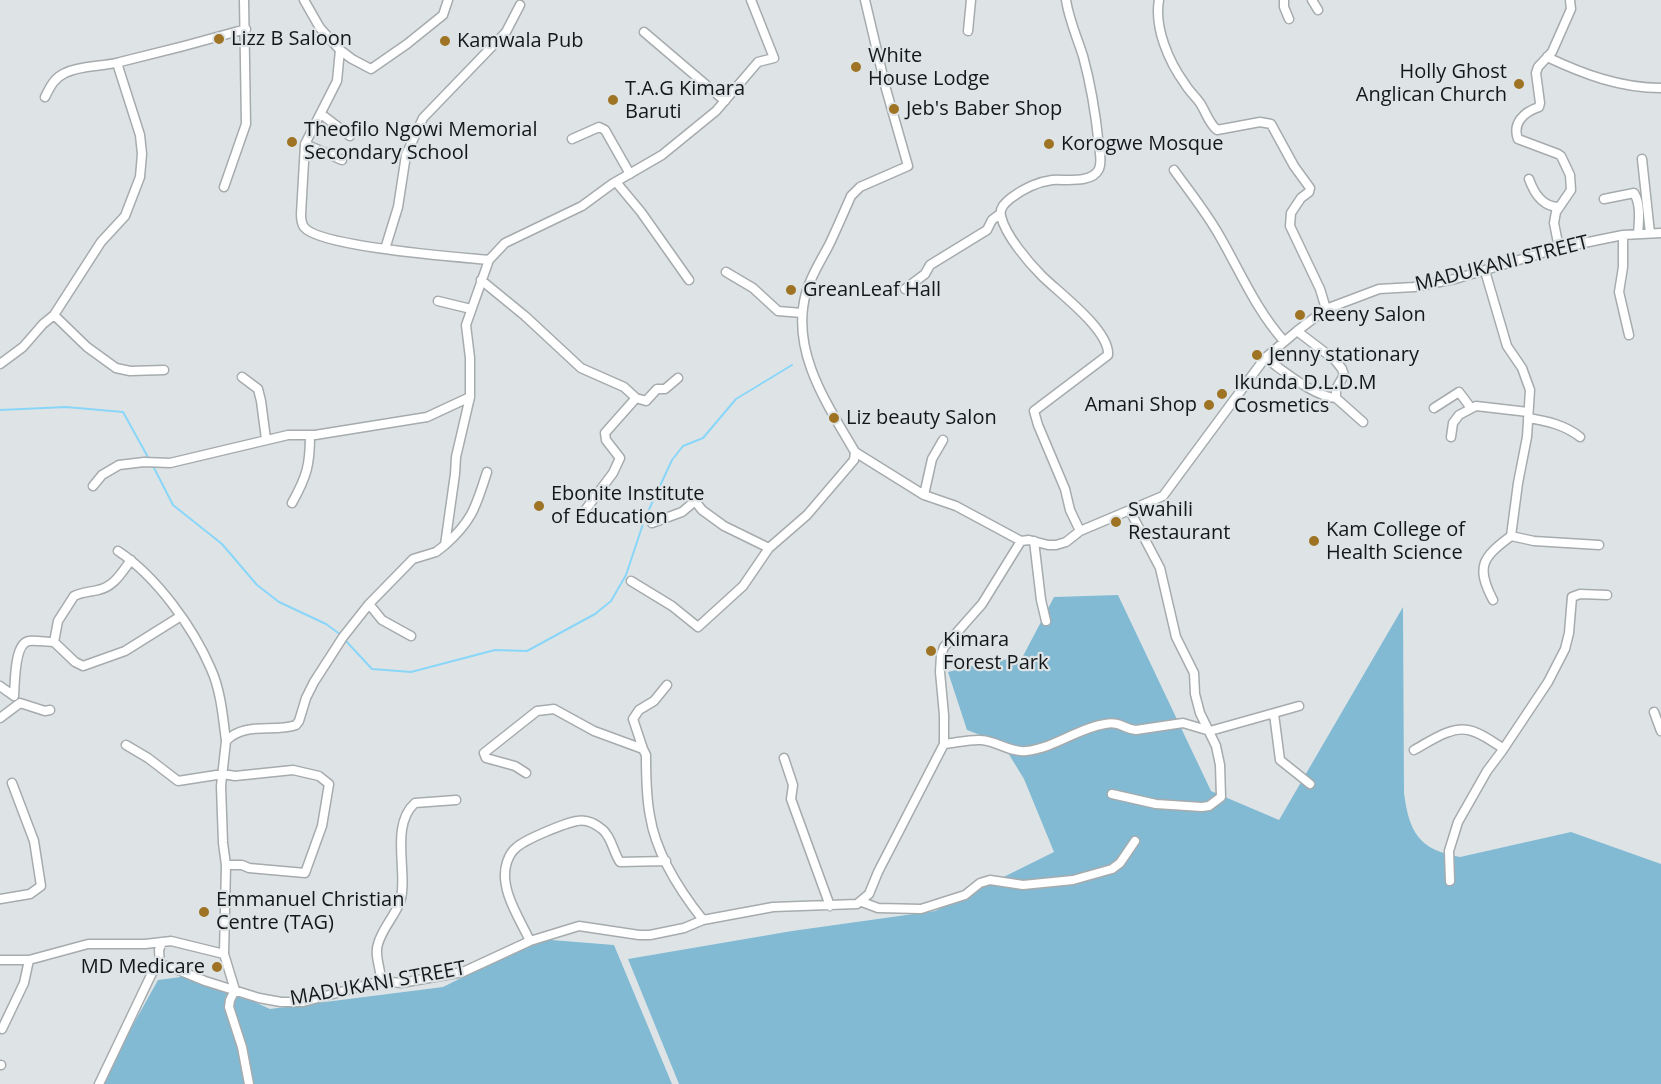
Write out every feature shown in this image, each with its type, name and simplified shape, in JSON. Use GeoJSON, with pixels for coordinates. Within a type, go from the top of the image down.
{"type":"FeatureCollection","features":[{"type":"Feature","properties":{"kind":"street"},"geometry":{"type":"LineString","coordinates":[[224,187],[246,124],[244,0]]}},
{"type":"Feature","properties":{"kind":"street"},"geometry":{"type":"LineString","coordinates":[[304,0],[320,28],[340,50],[371,69],[443,15],[448,0]]}},
{"type":"Feature","properties":{"kind":"street"},"geometry":{"type":"LineString","coordinates":[[445,545],[456,457],[470,397],[470,358],[466,325],[489,260],[506,243],[582,206],[616,182],[646,166],[716,111],[759,62],[774,58],[751,0]]}},
{"type":"Feature","properties":{"kind":"street"},"geometry":{"type":"LineString","coordinates":[[862,902],[869,894],[944,744],[940,672],[944,647],[982,604],[1021,541],[956,506],[924,495],[855,452],[821,394],[814,375],[803,332],[802,313],[807,291],[815,272],[853,192],[908,166],[886,89],[865,0]]}},
{"type":"Feature","properties":{"kind":"street"},"geometry":{"type":"LineString","coordinates":[[968,31],[970,0]]}},
{"type":"Feature","properties":{"kind":"street"},"geometry":{"type":"LineString","coordinates":[[905,290],[925,274],[930,264],[987,230],[1007,201],[1029,187],[1052,180],[1083,178],[1093,175],[1099,169],[1094,112],[1083,57],[1069,20],[1066,0]]}},
{"type":"Feature","properties":{"kind":"street"},"geometry":{"type":"LineString","coordinates":[[1159,0],[1161,31],[1170,58],[1186,86],[1198,101],[1209,123],[1217,130],[1260,122],[1271,123],[1293,166],[1310,188],[1291,213],[1290,226],[1320,289],[1326,309]]}},
{"type":"Feature","properties":{"kind":"street"},"geometry":{"type":"LineString","coordinates":[[1284,0],[1289,19]]}},
{"type":"Feature","properties":{"kind":"street"},"geometry":{"type":"LineString","coordinates":[[1312,0],[1318,10]]}},
{"type":"Feature","properties":{"kind":"street"},"geometry":{"type":"LineString","coordinates":[[1559,248],[1554,223],[1559,207],[1571,190],[1572,183],[1561,156],[1550,149],[1523,142],[1516,134],[1518,123],[1528,111],[1539,107],[1536,73],[1538,67],[1552,52],[1571,9],[1570,0]]}},
{"type":"Feature","properties":{"kind":"street"},"geometry":{"type":"LineString","coordinates":[[385,249],[398,207],[406,155],[423,118],[506,32],[520,5]]}},
{"type":"Feature","properties":{"kind":"street"},"geometry":{"type":"LineString","coordinates":[[45,97],[50,85],[58,76],[68,71],[173,50],[213,36],[246,29]]}},
{"type":"Feature","properties":{"kind":"street"},"geometry":{"type":"LineString","coordinates":[[644,32],[725,101]]}},
{"type":"Feature","properties":{"kind":"street"},"geometry":{"type":"LineString","coordinates":[[340,50],[338,81],[305,144],[301,214],[304,228],[314,234],[340,242],[489,260]]}},
{"type":"Feature","properties":{"kind":"street"},"geometry":{"type":"LineString","coordinates":[[1547,57],[1602,79],[1661,88]]}},
{"type":"Feature","properties":{"kind":"street"},"geometry":{"type":"LineString","coordinates":[[0,364],[23,347],[54,315],[101,242],[125,216],[140,177],[142,154],[140,135],[117,63]]}},
{"type":"Feature","properties":{"kind":"street"},"geometry":{"type":"LineString","coordinates":[[321,114],[350,136]]}},
{"type":"Feature","properties":{"kind":"street"},"geometry":{"type":"LineString","coordinates":[[572,140],[592,128],[599,127],[605,130],[630,174]]}},
{"type":"Feature","properties":{"kind":"street"},"geometry":{"type":"LineString","coordinates":[[305,144],[342,160]]}},
{"type":"Feature","properties":{"kind":"street"},"geometry":{"type":"LineString","coordinates":[[1642,159],[1650,233]]}},
{"type":"Feature","properties":{"kind":"street"},"geometry":{"type":"LineString","coordinates":[[1174,170],[1218,232],[1258,305],[1284,341]]}},
{"type":"Feature","properties":{"kind":"street"},"geometry":{"type":"LineString","coordinates":[[1529,179],[1538,198],[1551,207],[1559,207]]}},
{"type":"Feature","properties":{"kind":"street"},"geometry":{"type":"LineString","coordinates":[[616,182],[641,212],[689,280]]}},
{"type":"Feature","properties":{"kind":"street"},"geometry":{"type":"LineString","coordinates":[[1604,199],[1634,193],[1638,207],[1638,234]]}},
{"type":"Feature","properties":{"kind":"street"},"geometry":{"type":"LineString","coordinates":[[1000,214],[1006,228],[1034,267],[1088,318],[1108,350],[1108,355],[1034,411],[1065,489],[1070,510],[1080,531]]}},
{"type":"Feature","properties":{"kind":"street","name":"MADUKANI STREET"},"geometry":{"type":"LineString","coordinates":[[1021,541],[1034,541],[1048,545],[1066,542],[1080,531],[1156,500],[1168,491],[1265,358],[1326,309],[1379,290],[1414,287],[1485,271],[1559,248],[1623,235],[1661,233]]}},
{"type":"Feature","properties":{"kind":"street"},"geometry":{"type":"LineString","coordinates":[[1623,235],[1623,267],[1618,292],[1629,335]]}},
{"type":"Feature","properties":{"kind":"street"},"geometry":{"type":"LineString","coordinates":[[1485,271],[1507,346],[1522,368],[1530,390],[1511,536],[1484,561],[1483,578],[1492,600]]}},
{"type":"Feature","properties":{"kind":"street"},"geometry":{"type":"LineString","coordinates":[[726,272],[753,288],[778,310],[802,313]]}},
{"type":"Feature","properties":{"kind":"street"},"geometry":{"type":"LineString","coordinates":[[482,280],[581,368],[624,387],[636,398],[646,401],[657,389],[665,389],[678,378]]}},
{"type":"Feature","properties":{"kind":"street"},"geometry":{"type":"LineString","coordinates":[[438,301],[471,309]]}},
{"type":"Feature","properties":{"kind":"street"},"geometry":{"type":"LineString","coordinates":[[54,315],[87,347],[116,368],[130,371],[164,370]]}},
{"type":"Feature","properties":{"kind":"street"},"geometry":{"type":"LineString","coordinates":[[1297,331],[1335,360],[1342,369],[1344,375],[1336,389],[1336,398]]}},
{"type":"Feature","properties":{"kind":"street"},"geometry":{"type":"LineString","coordinates":[[1265,358],[1300,382],[1329,397],[1336,398],[1363,422]]}},
{"type":"Feature","properties":{"kind":"street"},"geometry":{"type":"LineString","coordinates":[[242,377],[258,389],[266,439]]}},
{"type":"Feature","properties":{"kind":"street"},"geometry":{"type":"LineString","coordinates":[[1434,408],[1459,392],[1471,408]]}},
{"type":"Feature","properties":{"kind":"street"},"geometry":{"type":"LineString","coordinates":[[93,486],[102,475],[119,465],[144,462],[170,463],[288,435],[310,435],[427,417],[470,397]]}},
{"type":"Feature","properties":{"kind":"street"},"geometry":{"type":"LineString","coordinates":[[584,513],[620,458],[606,440],[605,433],[636,398]]}},
{"type":"Feature","properties":{"kind":"street"},"geometry":{"type":"LineString","coordinates":[[1451,437],[1453,423],[1459,415],[1476,406],[1528,415],[1570,430],[1580,437]]}},
{"type":"Feature","properties":{"kind":"street"},"geometry":{"type":"LineString","coordinates":[[292,503],[305,479],[309,461],[310,435]]}},
{"type":"Feature","properties":{"kind":"street"},"geometry":{"type":"LineString","coordinates":[[924,495],[932,459],[943,440]]}},
{"type":"Feature","properties":{"kind":"street"},"geometry":{"type":"LineString","coordinates":[[631,581],[672,606],[698,627],[743,586],[769,548],[807,515],[831,489],[854,460],[855,452]]}},
{"type":"Feature","properties":{"kind":"street"},"geometry":{"type":"LineString","coordinates":[[226,741],[231,736],[253,729],[296,725],[299,722],[306,698],[314,682],[343,638],[369,604],[413,560],[436,552],[462,530],[473,514],[487,472]]}},
{"type":"Feature","properties":{"kind":"street"},"geometry":{"type":"LineString","coordinates":[[652,523],[682,512],[695,501],[707,514],[724,526],[769,548]]}},
{"type":"Feature","properties":{"kind":"street"},"geometry":{"type":"LineString","coordinates":[[1112,794],[1140,801],[1202,807],[1221,797],[1220,765],[1210,731],[1200,713],[1194,673],[1176,637],[1160,568],[1130,511]]}},
{"type":"Feature","properties":{"kind":"street"},"geometry":{"type":"LineString","coordinates":[[1511,536],[1534,541],[1599,545]]}},
{"type":"Feature","properties":{"kind":"street"},"geometry":{"type":"LineString","coordinates":[[1034,541],[1041,600],[1046,621]]}},
{"type":"Feature","properties":{"kind":"street"},"geometry":{"type":"LineString","coordinates":[[118,551],[131,560],[182,616],[212,670],[220,702],[226,741],[221,797],[226,865],[224,954],[235,990],[229,1007],[242,1047],[249,1084]]}},
{"type":"Feature","properties":{"kind":"street"},"geometry":{"type":"LineString","coordinates":[[54,642],[58,621],[74,596],[101,590],[110,585],[131,560]]}},
{"type":"Feature","properties":{"kind":"street"},"geometry":{"type":"LineString","coordinates":[[1450,881],[1449,851],[1458,822],[1487,771],[1548,681],[1565,649],[1569,633],[1572,597],[1580,594],[1607,596]]}},
{"type":"Feature","properties":{"kind":"street"},"geometry":{"type":"LineString","coordinates":[[369,604],[382,620],[411,636]]}},
{"type":"Feature","properties":{"kind":"street"},"geometry":{"type":"LineString","coordinates":[[0,718],[17,699],[18,652],[28,641],[54,642],[75,662],[83,666],[125,651],[182,616]]}},
{"type":"Feature","properties":{"kind":"street"},"geometry":{"type":"LineString","coordinates":[[667,685],[654,701],[639,710],[633,719],[646,755],[650,818],[666,861],[678,885],[703,920]]}},
{"type":"Feature","properties":{"kind":"street"},"geometry":{"type":"LineString","coordinates":[[0,686],[17,699],[45,711],[50,710]]}},
{"type":"Feature","properties":{"kind":"street"},"geometry":{"type":"LineString","coordinates":[[944,744],[981,740],[1024,751],[1053,744],[1096,726],[1113,723],[1120,723],[1132,730],[1183,723],[1210,731],[1299,706]]}},
{"type":"Feature","properties":{"kind":"street"},"geometry":{"type":"LineString","coordinates":[[526,773],[515,766],[486,758],[484,753],[537,711],[544,709],[554,709],[594,730],[643,749]]}},
{"type":"Feature","properties":{"kind":"street"},"geometry":{"type":"LineString","coordinates":[[1654,712],[1661,731]]}},
{"type":"Feature","properties":{"kind":"street"},"geometry":{"type":"LineString","coordinates":[[1274,714],[1280,760],[1310,783]]}},
{"type":"Feature","properties":{"kind":"street"},"geometry":{"type":"LineString","coordinates":[[1414,750],[1442,736],[1467,729],[1503,748]]}},
{"type":"Feature","properties":{"kind":"street"},"geometry":{"type":"LineString","coordinates":[[126,746],[148,758],[178,781],[224,774],[235,776],[293,770],[303,771],[324,779],[329,784],[322,826],[305,873],[226,865]]}},
{"type":"Feature","properties":{"kind":"street"},"geometry":{"type":"LineString","coordinates":[[784,758],[792,785],[791,799],[830,906]]}},
{"type":"Feature","properties":{"kind":"street"},"geometry":{"type":"LineString","coordinates":[[0,899],[30,894],[41,886],[34,841],[12,783]]}},
{"type":"Feature","properties":{"kind":"street"},"geometry":{"type":"LineString","coordinates":[[381,981],[376,954],[377,945],[400,901],[402,829],[415,803],[456,800]]}},
{"type":"Feature","properties":{"kind":"street"},"geometry":{"type":"LineString","coordinates":[[530,941],[506,882],[507,862],[519,845],[562,826],[585,821],[602,829],[608,836],[620,862],[666,861]]}},
{"type":"Feature","properties":{"kind":"street","name":"MADUKANI STREET"},"geometry":{"type":"LineString","coordinates":[[160,965],[235,990],[281,1002],[303,1002],[381,981],[401,983],[457,973],[530,941],[579,926],[650,935],[684,928],[703,920],[773,907],[830,906],[862,902],[878,908],[921,909],[965,895],[980,883],[990,880],[1023,885],[1073,880],[1112,869],[1120,863],[1135,841]]}},
{"type":"Feature","properties":{"kind":"street"},"geometry":{"type":"LineString","coordinates":[[0,960],[29,960],[88,944],[145,944],[171,941],[224,954]]}},
{"type":"Feature","properties":{"kind":"street"},"geometry":{"type":"LineString","coordinates":[[99,1084],[152,973],[160,965],[162,942]]}},
{"type":"Feature","properties":{"kind":"street"},"geometry":{"type":"LineString","coordinates":[[2,1029],[24,982],[29,960]]}},
{"type":"Feature","properties":{"kind":"shaded area"},"geometry":{"type":"Polygon","coordinates":[[[1118,595],[1211,791],[1279,820],[1403,607],[1404,793],[1409,818],[1418,837],[1435,850],[1460,857],[1571,832],[1661,864],[1661,1084],[679,1084],[628,959],[792,931],[935,911],[1054,852],[1024,779],[1002,743],[967,730],[948,672],[992,661],[1022,658],[1054,597],[1118,595]]]}},
{"type":"Feature","properties":{"kind":"shaded area"},"geometry":{"type":"Polygon","coordinates":[[[539,939],[614,945],[672,1084],[100,1084],[158,980],[196,975],[270,1009],[443,987],[539,939]]]}},
{"type":"Feature","properties":{"kind":"waterway"},"geometry":{"type":"LineString","coordinates":[[345,640],[372,669],[411,672],[495,650],[527,651],[595,614],[611,601],[626,575],[645,518],[672,460],[683,446],[703,438],[736,399],[792,365]]}},
{"type":"Feature","properties":{"kind":"waterway"},"geometry":{"type":"LineString","coordinates":[[0,410],[66,407],[123,412],[149,459]]}},
{"type":"Feature","properties":{"kind":"waterway"},"geometry":{"type":"LineString","coordinates":[[153,466],[173,505],[222,544],[257,585],[279,602],[326,624],[341,635]]}},
{"type":"Feature","properties":{"kind":"place","name":"Lizz B Saloon"},"geometry":{"type":"Point","coordinates":[219,39]}},
{"type":"Feature","properties":{"kind":"place","name":"Kamwala Pub"},"geometry":{"type":"Point","coordinates":[445,41]}},
{"type":"Feature","properties":{"kind":"place","name":"White House Lodge"},"geometry":{"type":"Point","coordinates":[856,67]}},
{"type":"Feature","properties":{"kind":"place","name":"Holly Ghost Anglican Church"},"geometry":{"type":"Point","coordinates":[1519,84]}},
{"type":"Feature","properties":{"kind":"place","name":"T.A.G Kimara Baruti"},"geometry":{"type":"Point","coordinates":[613,100]}},
{"type":"Feature","properties":{"kind":"place","name":"Jeb's Baber Shop"},"geometry":{"type":"Point","coordinates":[894,109]}},
{"type":"Feature","properties":{"kind":"place","name":"Theofilo Ngowi Memorial Secondary School"},"geometry":{"type":"Point","coordinates":[292,142]}},
{"type":"Feature","properties":{"kind":"place","name":"Korogwe Mosque"},"geometry":{"type":"Point","coordinates":[1049,144]}},
{"type":"Feature","properties":{"kind":"place","name":"GreanLeaf Hall"},"geometry":{"type":"Point","coordinates":[791,290]}},
{"type":"Feature","properties":{"kind":"place","name":"Reeny Salon"},"geometry":{"type":"Point","coordinates":[1300,315]}},
{"type":"Feature","properties":{"kind":"place","name":"Jenny stationary"},"geometry":{"type":"Point","coordinates":[1257,355]}},
{"type":"Feature","properties":{"kind":"place","name":"Ikunda D.L.D.M Cosmetics"},"geometry":{"type":"Point","coordinates":[1222,394]}},
{"type":"Feature","properties":{"kind":"place","name":"Amani Shop"},"geometry":{"type":"Point","coordinates":[1209,405]}},
{"type":"Feature","properties":{"kind":"place","name":"Liz beauty Salon"},"geometry":{"type":"Point","coordinates":[834,418]}},
{"type":"Feature","properties":{"kind":"place","name":"Ebonite Institute of Education"},"geometry":{"type":"Point","coordinates":[539,506]}},
{"type":"Feature","properties":{"kind":"place","name":"Swahili Restaurant"},"geometry":{"type":"Point","coordinates":[1116,522]}},
{"type":"Feature","properties":{"kind":"place","name":"Kam College of Health Science"},"geometry":{"type":"Point","coordinates":[1314,541]}},
{"type":"Feature","properties":{"kind":"place","name":"Kimara Forest Park"},"geometry":{"type":"Point","coordinates":[931,651]}},
{"type":"Feature","properties":{"kind":"place","name":"Emmanuel Christian Centre (TAG)"},"geometry":{"type":"Point","coordinates":[204,912]}},
{"type":"Feature","properties":{"kind":"place","name":"MD Medicare"},"geometry":{"type":"Point","coordinates":[217,967]}}]}
